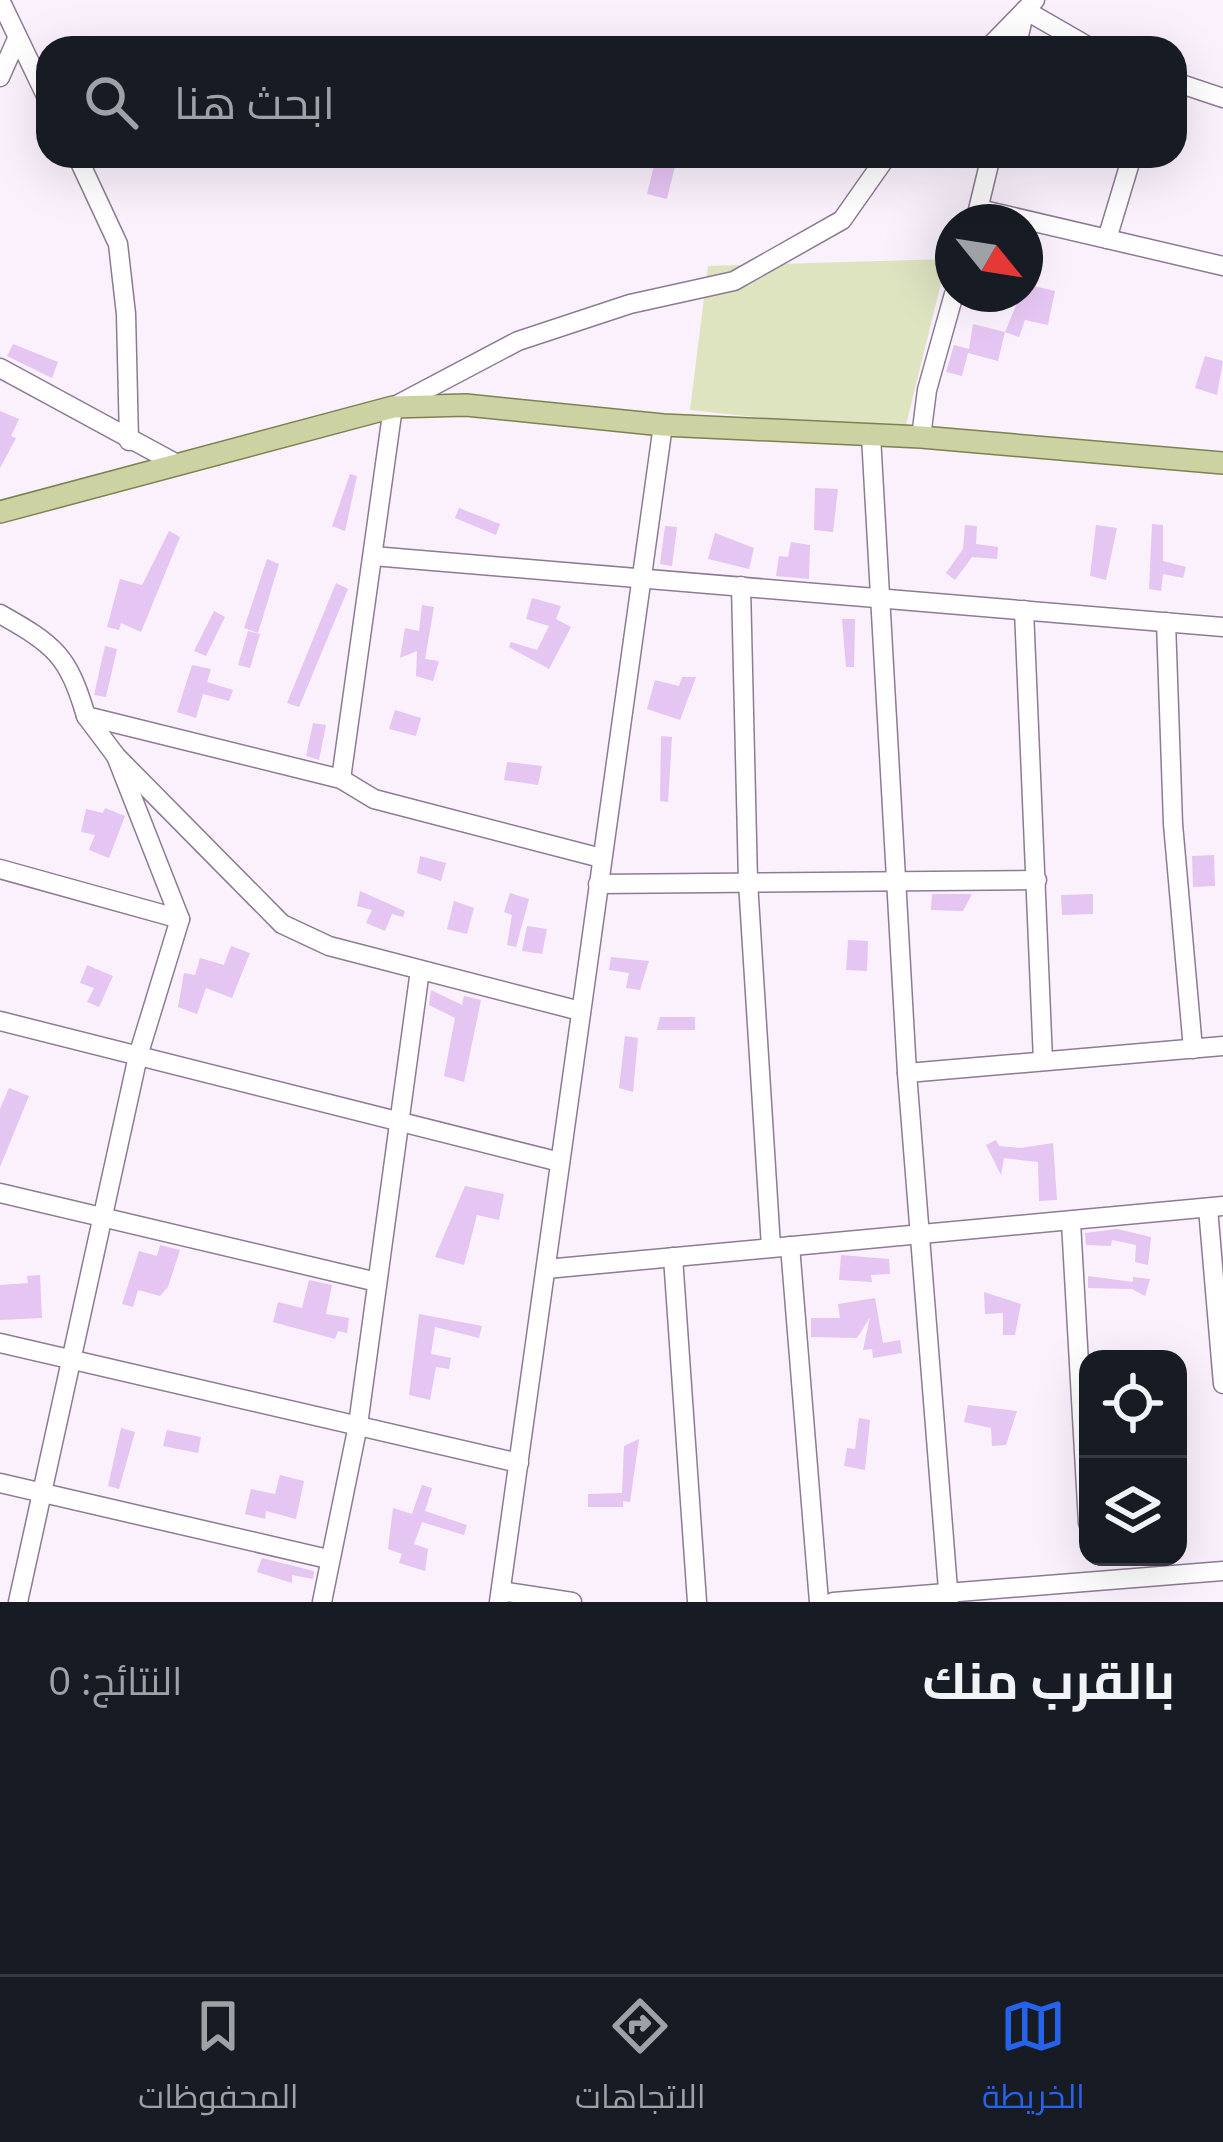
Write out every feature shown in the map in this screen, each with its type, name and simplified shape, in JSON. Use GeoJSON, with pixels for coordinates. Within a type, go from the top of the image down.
{"type":"FeatureCollection","features":[{"type":"Feature","properties":{"kind":"main road"},"geometry":{"type":"LineString","coordinates":[[0,512],[393,407],[466,405],[663,425],[921,437],[1223,463]]}},
{"type":"Feature","properties":{"kind":"street"},"geometry":{"type":"LineString","coordinates":[[0,0],[36,78]]}},
{"type":"Feature","properties":{"kind":"street"},"geometry":{"type":"LineString","coordinates":[[1000,36],[1030,5]]}},
{"type":"Feature","properties":{"kind":"street"},"geometry":{"type":"LineString","coordinates":[[1020,36],[1030,5]]}},
{"type":"Feature","properties":{"kind":"street"},"geometry":{"type":"LineString","coordinates":[[1030,5],[1074,36]]}},
{"type":"Feature","properties":{"kind":"street"},"geometry":{"type":"LineString","coordinates":[[0,77],[16,41]]}},
{"type":"Feature","properties":{"kind":"street"},"geometry":{"type":"LineString","coordinates":[[1187,86],[1223,98]]}},
{"type":"Feature","properties":{"kind":"street"},"geometry":{"type":"LineString","coordinates":[[83,168],[118,244],[126,314],[129,441]]}},
{"type":"Feature","properties":{"kind":"street"},"geometry":{"type":"LineString","coordinates":[[341,779],[393,407],[518,341],[630,304],[734,281],[842,220],[879,168]]}},
{"type":"Feature","properties":{"kind":"street"},"geometry":{"type":"LineString","coordinates":[[980,204],[988,168]]}},
{"type":"Feature","properties":{"kind":"street"},"geometry":{"type":"LineString","coordinates":[[1107,239],[1128,168]]}},
{"type":"Feature","properties":{"kind":"street"},"geometry":{"type":"LineString","coordinates":[[1043,227],[1223,266]]}},
{"type":"Feature","properties":{"kind":"street"},"geometry":{"type":"LineString","coordinates":[[921,437],[927,390],[949,312]]}},
{"type":"Feature","properties":{"kind":"street"},"geometry":{"type":"LineString","coordinates":[[0,368],[175,464]]}},
{"type":"Feature","properties":{"kind":"street"},"geometry":{"type":"LineString","coordinates":[[572,1602],[500,1596],[663,425]]}},
{"type":"Feature","properties":{"kind":"street"},"geometry":{"type":"LineString","coordinates":[[872,436],[908,1073],[949,1597]]}},
{"type":"Feature","properties":{"kind":"street"},"geometry":{"type":"LineString","coordinates":[[373,556],[1223,627]]}},
{"type":"Feature","properties":{"kind":"street"},"geometry":{"type":"LineString","coordinates":[[741,586],[748,881],[819,1602]]}},
{"type":"Feature","properties":{"kind":"street"},"geometry":{"type":"LineString","coordinates":[[1024,610],[1043,1061]]}},
{"type":"Feature","properties":{"kind":"street"},"geometry":{"type":"LineString","coordinates":[[0,614],[56,649],[72,668],[86,716],[116,756],[282,924],[329,946],[580,1011]]}},
{"type":"Feature","properties":{"kind":"street"},"geometry":{"type":"LineString","coordinates":[[1166,622],[1172,824],[1193,1049]]}},
{"type":"Feature","properties":{"kind":"street"},"geometry":{"type":"LineString","coordinates":[[86,716],[341,779],[374,799],[601,858]]}},
{"type":"Feature","properties":{"kind":"street"},"geometry":{"type":"LineString","coordinates":[[18,1602],[138,1056],[180,919],[116,756]]}},
{"type":"Feature","properties":{"kind":"street"},"geometry":{"type":"LineString","coordinates":[[0,868],[180,919]]}},
{"type":"Feature","properties":{"kind":"street"},"geometry":{"type":"LineString","coordinates":[[598,884],[1037,880]]}},
{"type":"Feature","properties":{"kind":"street"},"geometry":{"type":"LineString","coordinates":[[322,1602],[358,1425],[420,970]]}},
{"type":"Feature","properties":{"kind":"street"},"geometry":{"type":"LineString","coordinates":[[0,1021],[560,1162]]}},
{"type":"Feature","properties":{"kind":"street"},"geometry":{"type":"LineString","coordinates":[[908,1073],[1223,1046]]}},
{"type":"Feature","properties":{"kind":"street"},"geometry":{"type":"LineString","coordinates":[[0,1192],[377,1282]]}},
{"type":"Feature","properties":{"kind":"street"},"geometry":{"type":"LineString","coordinates":[[546,1269],[1216,1207],[1223,1384]]}},
{"type":"Feature","properties":{"kind":"street"},"geometry":{"type":"LineString","coordinates":[[1072,1222],[1085,1458]]}},
{"type":"Feature","properties":{"kind":"street"},"geometry":{"type":"LineString","coordinates":[[673,1257],[697,1602]]}},
{"type":"Feature","properties":{"kind":"street"},"geometry":{"type":"LineString","coordinates":[[0,1343],[519,1463]]}},
{"type":"Feature","properties":{"kind":"street"},"geometry":{"type":"LineString","coordinates":[[0,1483],[328,1559]]}},
{"type":"Feature","properties":{"kind":"street"},"geometry":{"type":"LineString","coordinates":[[1090,1566],[1091,1581]]}},
{"type":"Feature","properties":{"kind":"street"},"geometry":{"type":"LineString","coordinates":[[832,1602],[949,1597],[1223,1571]]}},
{"type":"Feature","properties":{"kind":"green space"},"geometry":{"type":"Polygon","coordinates":[[[935,259],[935,308],[904,433],[690,410],[708,266],[935,259]]]}},
{"type":"Feature","properties":{"kind":"building"},"geometry":{"type":"Polygon","coordinates":[[[653,168],[675,168],[667,199],[647,194],[653,168]]]}},
{"type":"Feature","properties":{"kind":"building"},"geometry":{"type":"Polygon","coordinates":[[[1043,288],[1055,291],[1048,325],[1025,320],[1019,337],[1005,332],[1013,312],[1043,312],[1043,288]]]}},
{"type":"Feature","properties":{"kind":"building"},"geometry":{"type":"Polygon","coordinates":[[[973,324],[1005,332],[998,361],[968,353],[962,376],[946,372],[954,345],[969,349],[973,324]]]}},
{"type":"Feature","properties":{"kind":"building"},"geometry":{"type":"Polygon","coordinates":[[[13,344],[58,362],[52,378],[7,356],[13,344]]]}},
{"type":"Feature","properties":{"kind":"building"},"geometry":{"type":"Polygon","coordinates":[[[1205,356],[1223,361],[1217,395],[1195,388],[1205,356]]]}},
{"type":"Feature","properties":{"kind":"building"},"geometry":{"type":"Polygon","coordinates":[[[0,411],[19,419],[11,436],[16,438],[0,468],[0,411]]]}},
{"type":"Feature","properties":{"kind":"building"},"geometry":{"type":"Polygon","coordinates":[[[350,474],[357,476],[345,531],[332,526],[350,474]]]}},
{"type":"Feature","properties":{"kind":"building"},"geometry":{"type":"Polygon","coordinates":[[[815,488],[838,489],[833,532],[814,530],[815,488]]]}},
{"type":"Feature","properties":{"kind":"building"},"geometry":{"type":"Polygon","coordinates":[[[459,508],[500,524],[496,535],[455,518],[459,508]]]}},
{"type":"Feature","properties":{"kind":"building"},"geometry":{"type":"Polygon","coordinates":[[[1152,524],[1163,525],[1163,561],[1186,567],[1183,578],[1163,574],[1161,591],[1149,589],[1152,524]]]}},
{"type":"Feature","properties":{"kind":"building"},"geometry":{"type":"Polygon","coordinates":[[[965,525],[977,526],[976,544],[998,547],[997,559],[972,557],[955,580],[946,573],[963,549],[965,525]]]}},
{"type":"Feature","properties":{"kind":"building"},"geometry":{"type":"Polygon","coordinates":[[[1096,525],[1117,528],[1106,580],[1090,576],[1096,525]]]}},
{"type":"Feature","properties":{"kind":"building"},"geometry":{"type":"Polygon","coordinates":[[[665,526],[677,527],[672,566],[660,564],[665,526]]]}},
{"type":"Feature","properties":{"kind":"building"},"geometry":{"type":"Polygon","coordinates":[[[169,531],[180,537],[141,632],[121,623],[119,630],[107,627],[120,579],[142,585],[169,531]]]}},
{"type":"Feature","properties":{"kind":"building"},"geometry":{"type":"Polygon","coordinates":[[[715,533],[754,548],[749,569],[708,559],[715,533]]]}},
{"type":"Feature","properties":{"kind":"building"},"geometry":{"type":"Polygon","coordinates":[[[791,542],[810,545],[809,579],[776,576],[779,556],[788,557],[791,542]]]}},
{"type":"Feature","properties":{"kind":"building"},"geometry":{"type":"Polygon","coordinates":[[[267,559],[279,564],[258,633],[244,628],[267,559]]]}},
{"type":"Feature","properties":{"kind":"building"},"geometry":{"type":"Polygon","coordinates":[[[336,583],[348,589],[299,707],[287,703],[336,583]]]}},
{"type":"Feature","properties":{"kind":"building"},"geometry":{"type":"Polygon","coordinates":[[[532,598],[561,606],[556,619],[571,627],[549,669],[509,647],[511,642],[537,650],[549,626],[526,619],[532,598]]]}},
{"type":"Feature","properties":{"kind":"building"},"geometry":{"type":"Polygon","coordinates":[[[422,605],[434,607],[425,659],[439,661],[433,681],[416,676],[417,651],[400,658],[405,628],[419,631],[422,605]]]}},
{"type":"Feature","properties":{"kind":"building"},"geometry":{"type":"Polygon","coordinates":[[[214,611],[225,617],[206,656],[194,651],[214,611]]]}},
{"type":"Feature","properties":{"kind":"building"},"geometry":{"type":"Polygon","coordinates":[[[842,619],[855,619],[854,667],[846,667],[842,619]]]}},
{"type":"Feature","properties":{"kind":"building"},"geometry":{"type":"Polygon","coordinates":[[[248,631],[260,634],[250,668],[238,665],[248,631]]]}},
{"type":"Feature","properties":{"kind":"building"},"geometry":{"type":"Polygon","coordinates":[[[105,646],[117,649],[106,697],[94,695],[105,646]]]}},
{"type":"Feature","properties":{"kind":"building"},"geometry":{"type":"Polygon","coordinates":[[[192,665],[211,669],[207,682],[233,690],[229,701],[203,694],[196,718],[177,712],[192,665]]]}},
{"type":"Feature","properties":{"kind":"building"},"geometry":{"type":"Polygon","coordinates":[[[682,677],[696,677],[680,720],[647,709],[655,680],[679,686],[682,677]]]}},
{"type":"Feature","properties":{"kind":"building"},"geometry":{"type":"Polygon","coordinates":[[[395,710],[421,718],[416,736],[389,729],[395,710]]]}},
{"type":"Feature","properties":{"kind":"building"},"geometry":{"type":"Polygon","coordinates":[[[313,723],[326,725],[319,760],[306,756],[313,723]]]}},
{"type":"Feature","properties":{"kind":"building"},"geometry":{"type":"Polygon","coordinates":[[[661,736],[672,737],[668,802],[660,801],[661,736]]]}},
{"type":"Feature","properties":{"kind":"building"},"geometry":{"type":"Polygon","coordinates":[[[507,762],[542,766],[538,785],[504,780],[507,762]]]}},
{"type":"Feature","properties":{"kind":"building"},"geometry":{"type":"Polygon","coordinates":[[[105,808],[125,816],[109,858],[89,850],[95,835],[81,832],[86,809],[103,813],[105,808]]]}},
{"type":"Feature","properties":{"kind":"building"},"geometry":{"type":"Polygon","coordinates":[[[1214,855],[1215,886],[1193,887],[1192,856],[1214,855]]]}},
{"type":"Feature","properties":{"kind":"building"},"geometry":{"type":"Polygon","coordinates":[[[420,856],[446,863],[441,881],[417,873],[420,856]]]}},
{"type":"Feature","properties":{"kind":"building"},"geometry":{"type":"Polygon","coordinates":[[[360,891],[405,911],[403,917],[392,914],[385,931],[366,923],[372,910],[357,906],[360,891]]]}},
{"type":"Feature","properties":{"kind":"building"},"geometry":{"type":"Polygon","coordinates":[[[510,893],[529,899],[516,947],[507,945],[512,915],[504,912],[510,893]]]}},
{"type":"Feature","properties":{"kind":"building"},"geometry":{"type":"Polygon","coordinates":[[[932,894],[972,894],[963,911],[931,910],[932,894]]]}},
{"type":"Feature","properties":{"kind":"building"},"geometry":{"type":"Polygon","coordinates":[[[1093,894],[1093,914],[1062,915],[1061,895],[1093,894]]]}},
{"type":"Feature","properties":{"kind":"building"},"geometry":{"type":"Polygon","coordinates":[[[454,901],[474,908],[467,934],[447,929],[454,901]]]}},
{"type":"Feature","properties":{"kind":"building"},"geometry":{"type":"Polygon","coordinates":[[[527,926],[547,929],[542,954],[522,951],[527,926]]]}},
{"type":"Feature","properties":{"kind":"building"},"geometry":{"type":"Polygon","coordinates":[[[848,940],[868,941],[867,971],[846,970],[848,940]]]}},
{"type":"Feature","properties":{"kind":"building"},"geometry":{"type":"Polygon","coordinates":[[[231,946],[250,953],[232,998],[206,988],[197,1014],[178,1007],[184,973],[195,975],[200,958],[224,965],[231,946]]]}},
{"type":"Feature","properties":{"kind":"building"},"geometry":{"type":"Polygon","coordinates":[[[611,957],[649,961],[640,990],[626,988],[629,973],[609,970],[611,957]]]}},
{"type":"Feature","properties":{"kind":"building"},"geometry":{"type":"Polygon","coordinates":[[[87,965],[113,976],[99,1007],[87,1002],[94,988],[80,983],[87,965]]]}},
{"type":"Feature","properties":{"kind":"building"},"geometry":{"type":"Polygon","coordinates":[[[431,990],[462,1005],[464,996],[481,1000],[464,1082],[444,1076],[455,1018],[429,1005],[431,990]]]}},
{"type":"Feature","properties":{"kind":"building"},"geometry":{"type":"Polygon","coordinates":[[[660,1017],[695,1017],[695,1030],[657,1030],[660,1017]]]}},
{"type":"Feature","properties":{"kind":"building"},"geometry":{"type":"Polygon","coordinates":[[[625,1036],[638,1038],[633,1092],[619,1088],[625,1036]]]}},
{"type":"Feature","properties":{"kind":"building"},"geometry":{"type":"Polygon","coordinates":[[[9,1088],[29,1096],[0,1167],[0,1109],[9,1088]]]}},
{"type":"Feature","properties":{"kind":"building"},"geometry":{"type":"Polygon","coordinates":[[[996,1140],[999,1146],[1021,1148],[1053,1143],[1057,1200],[1039,1201],[1038,1162],[1004,1158],[1001,1175],[986,1145],[996,1140]]]}},
{"type":"Feature","properties":{"kind":"building"},"geometry":{"type":"Polygon","coordinates":[[[465,1186],[504,1194],[499,1220],[477,1215],[464,1265],[435,1257],[465,1186]]]}},
{"type":"Feature","properties":{"kind":"building"},"geometry":{"type":"Polygon","coordinates":[[[1117,1229],[1151,1237],[1148,1265],[1135,1262],[1136,1245],[1112,1240],[1111,1246],[1086,1245],[1085,1233],[1117,1229]]]}},
{"type":"Feature","properties":{"kind":"building"},"geometry":{"type":"Polygon","coordinates":[[[160,1245],[180,1250],[168,1287],[160,1296],[138,1290],[133,1307],[122,1304],[139,1251],[157,1256],[160,1245]]]}},
{"type":"Feature","properties":{"kind":"building"},"geometry":{"type":"Polygon","coordinates":[[[841,1255],[889,1259],[890,1274],[871,1275],[872,1282],[839,1280],[841,1255]]]}},
{"type":"Feature","properties":{"kind":"building"},"geometry":{"type":"Polygon","coordinates":[[[40,1275],[42,1318],[0,1320],[0,1285],[28,1283],[27,1276],[40,1275]]]}},
{"type":"Feature","properties":{"kind":"building"},"geometry":{"type":"Polygon","coordinates":[[[1088,1276],[1133,1282],[1133,1277],[1150,1279],[1145,1296],[1132,1289],[1088,1288],[1088,1276]]]}},
{"type":"Feature","properties":{"kind":"building"},"geometry":{"type":"Polygon","coordinates":[[[309,1280],[332,1285],[326,1314],[349,1318],[347,1333],[338,1331],[335,1339],[273,1322],[278,1302],[302,1308],[309,1280]]]}},
{"type":"Feature","properties":{"kind":"building"},"geometry":{"type":"Polygon","coordinates":[[[984,1292],[1021,1304],[1015,1335],[1003,1335],[1003,1313],[985,1314],[984,1292]]]}},
{"type":"Feature","properties":{"kind":"building"},"geometry":{"type":"Polygon","coordinates":[[[875,1298],[883,1343],[900,1340],[902,1353],[873,1358],[872,1349],[863,1350],[870,1317],[857,1338],[811,1337],[811,1318],[840,1318],[838,1304],[875,1298]]]}},
{"type":"Feature","properties":{"kind":"building"},"geometry":{"type":"Polygon","coordinates":[[[419,1314],[482,1326],[479,1338],[435,1327],[431,1354],[451,1358],[449,1369],[436,1367],[430,1400],[409,1395],[419,1314]]]}},
{"type":"Feature","properties":{"kind":"building"},"geometry":{"type":"Polygon","coordinates":[[[968,1405],[1017,1411],[1006,1445],[992,1446],[991,1428],[964,1422],[968,1405]]]}},
{"type":"Feature","properties":{"kind":"building"},"geometry":{"type":"Polygon","coordinates":[[[859,1418],[870,1420],[865,1470],[844,1466],[847,1448],[855,1449],[859,1418]]]}},
{"type":"Feature","properties":{"kind":"building"},"geometry":{"type":"Polygon","coordinates":[[[121,1428],[135,1432],[119,1489],[108,1486],[121,1428]]]}},
{"type":"Feature","properties":{"kind":"building"},"geometry":{"type":"Polygon","coordinates":[[[167,1430],[201,1437],[198,1453],[163,1446],[167,1430]]]}},
{"type":"Feature","properties":{"kind":"building"},"geometry":{"type":"Polygon","coordinates":[[[639,1439],[630,1502],[623,1501],[623,1507],[588,1507],[588,1494],[622,1493],[624,1446],[639,1439]]]}},
{"type":"Feature","properties":{"kind":"building"},"geometry":{"type":"Polygon","coordinates":[[[280,1475],[304,1481],[296,1519],[266,1511],[265,1519],[245,1514],[251,1489],[275,1494],[280,1475]]]}},
{"type":"Feature","properties":{"kind":"building"},"geometry":{"type":"Polygon","coordinates":[[[422,1485],[432,1488],[425,1511],[467,1525],[464,1535],[422,1522],[414,1544],[428,1549],[425,1571],[399,1563],[402,1554],[388,1549],[393,1508],[412,1514],[422,1485]]]}},
{"type":"Feature","properties":{"kind":"building"},"geometry":{"type":"Polygon","coordinates":[[[262,1558],[314,1571],[313,1579],[292,1575],[292,1583],[257,1572],[262,1558]]]}}]}
